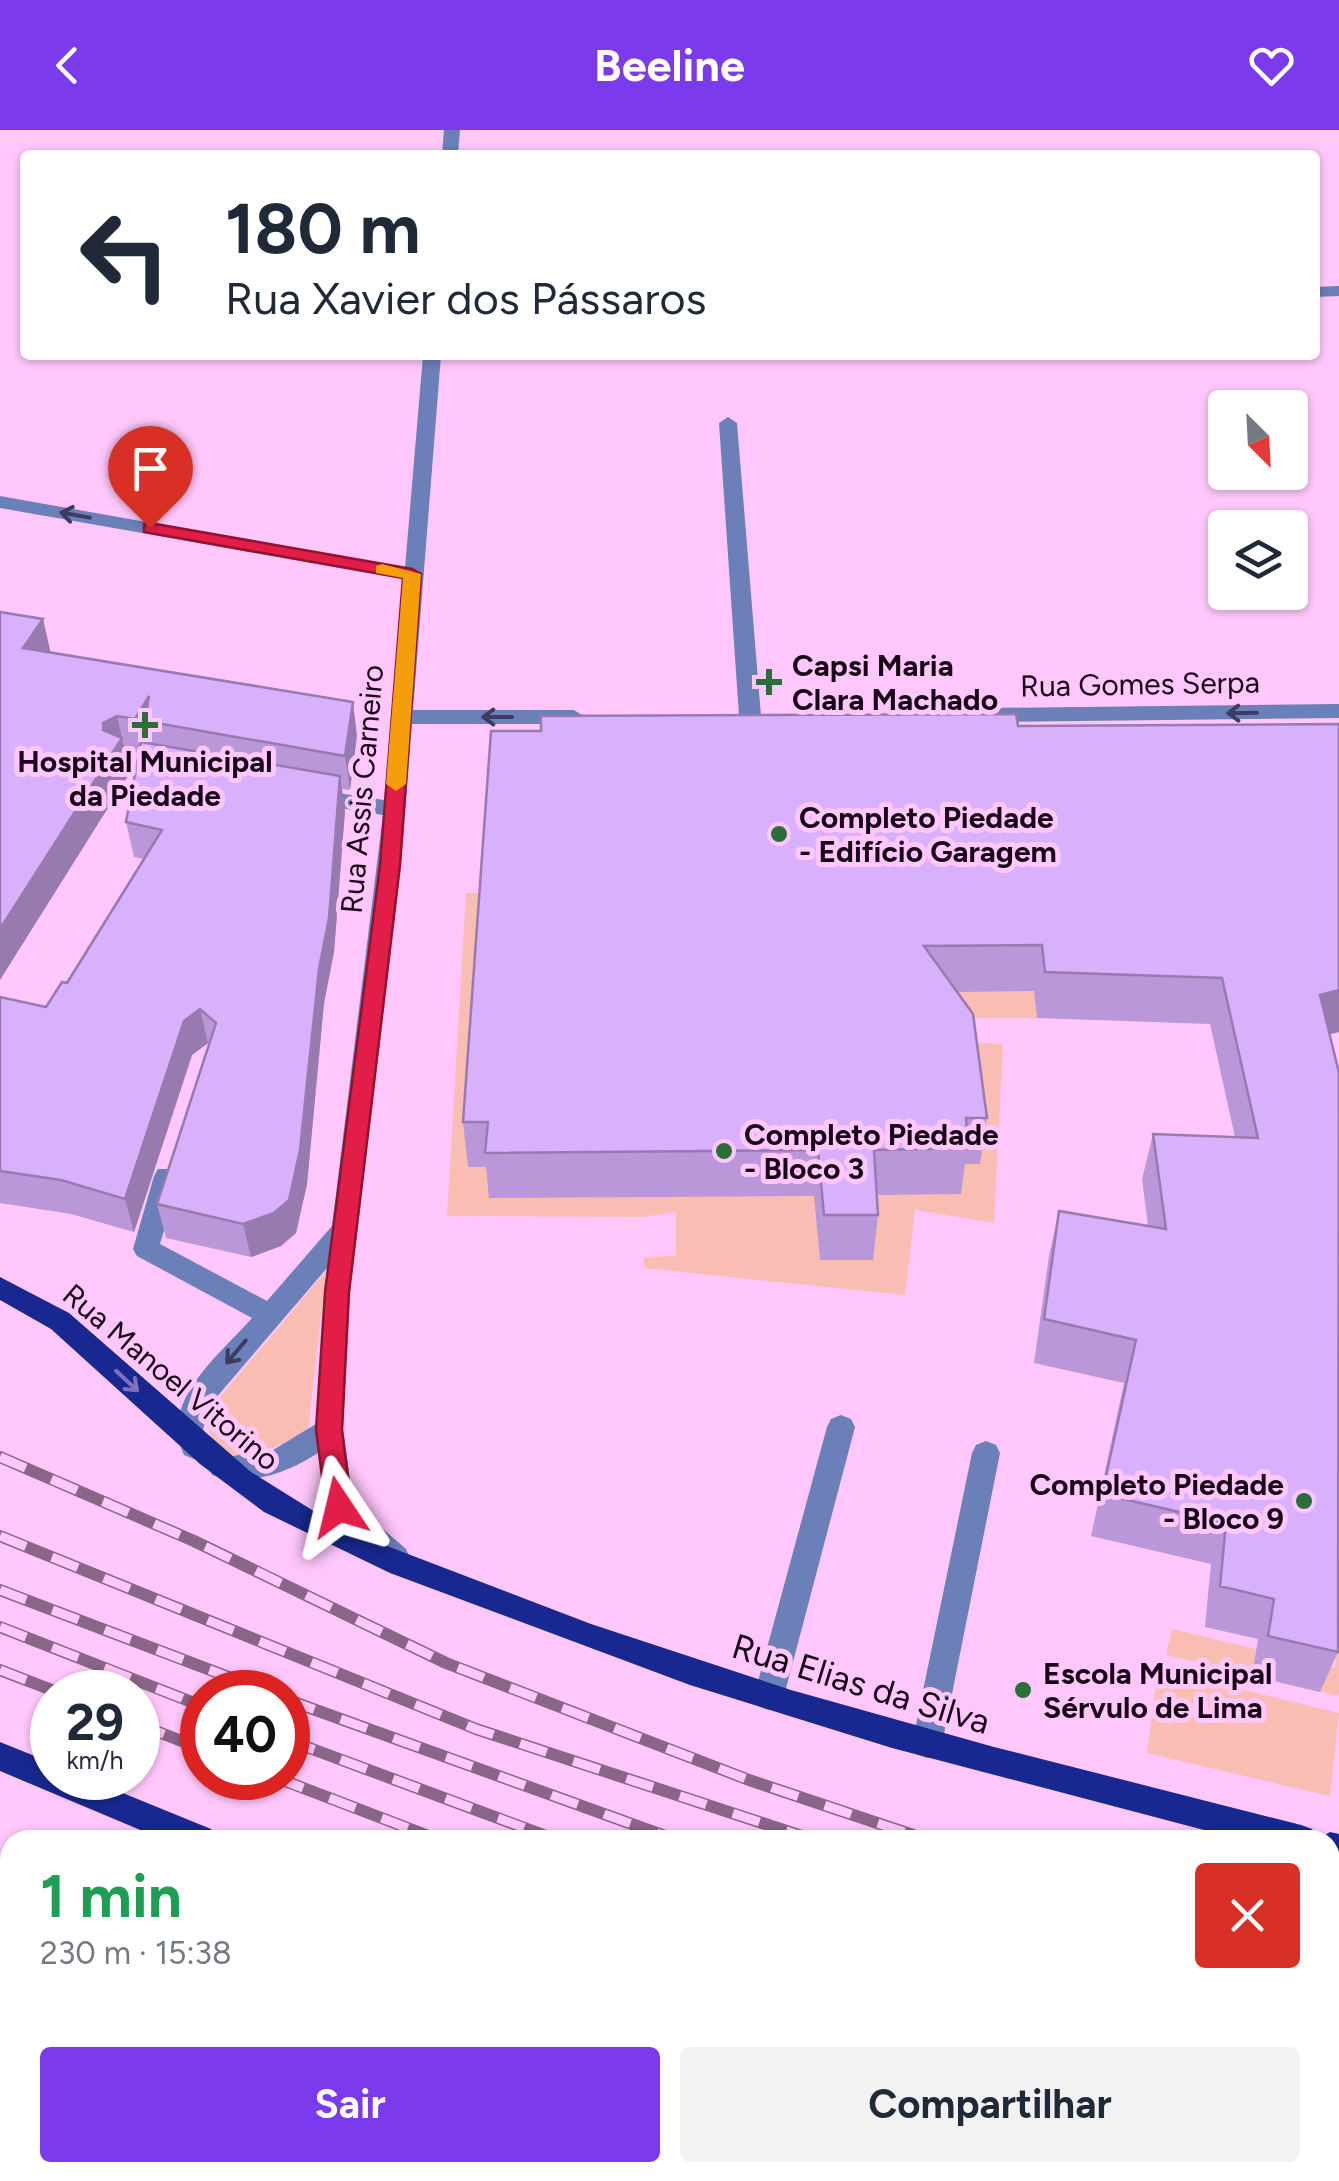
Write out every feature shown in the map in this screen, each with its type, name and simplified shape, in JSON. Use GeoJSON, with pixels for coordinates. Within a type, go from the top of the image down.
{"type":"FeatureCollection","features":[{"type":"Feature","properties":{"kind":"main road","name":"Rua Manoel Vitorino"},"geometry":{"type":"LineString","coordinates":[[0,1288],[57,1318],[194,1446],[222,1467],[310,1524],[408,1567]]}},
{"type":"Feature","properties":{"kind":"main road","name":"Rua Elias da Silva"},"geometry":{"type":"LineString","coordinates":[[408,1567],[602,1644],[769,1696],[928,1744],[1262,1830]]}},
{"type":"Feature","properties":{"kind":"main road"},"geometry":{"type":"LineString","coordinates":[[0,1756],[176,1830]]}},
{"type":"Feature","properties":{"kind":"street","name":"Rua Assis Carneiro"},"geometry":{"type":"LineString","coordinates":[[408,1567],[354,1526],[339,1507],[329,1430],[337,1292],[348,1227],[394,809],[432,360]]}},
{"type":"Feature","properties":{"kind":"street"},"geometry":{"type":"LineString","coordinates":[[728,423],[750,716]]}},
{"type":"Feature","properties":{"kind":"street"},"geometry":{"type":"LineString","coordinates":[[0,502],[412,574]]}},
{"type":"Feature","properties":{"kind":"street","name":"Rua Gomes Serpa"},"geometry":{"type":"LineString","coordinates":[[960,715],[1018,723],[1339,712]]}},
{"type":"Feature","properties":{"kind":"street"},"geometry":{"type":"LineString","coordinates":[[401,717],[595,716]]}},
{"type":"Feature","properties":{"kind":"street"},"geometry":{"type":"LineString","coordinates":[[291,792],[394,809]]}},
{"type":"Feature","properties":{"kind":"street"},"geometry":{"type":"LineString","coordinates":[[178,1144],[146,1249],[268,1314]]}},
{"type":"Feature","properties":{"kind":"street"},"geometry":{"type":"LineString","coordinates":[[194,1446],[189,1430],[196,1402],[268,1314],[348,1227]]}},
{"type":"Feature","properties":{"kind":"street"},"geometry":{"type":"LineString","coordinates":[[769,1696],[841,1427]]}},
{"type":"Feature","properties":{"kind":"street"},"geometry":{"type":"LineString","coordinates":[[222,1467],[276,1464],[303,1452],[329,1430]]}},
{"type":"Feature","properties":{"kind":"street"},"geometry":{"type":"LineString","coordinates":[[928,1744],[986,1452]]}},
{"type":"Feature","properties":{"kind":"shaded area"},"geometry":{"type":"Polygon","coordinates":[[[466,893],[1025,895],[1037,1018],[966,1018],[966,1042],[1003,1044],[994,1223],[915,1210],[905,1295],[644,1268],[644,1257],[676,1256],[676,1212],[643,1217],[447,1216],[466,893]],[[980,1163],[492,1167],[490,1198],[539,1198],[541,1187],[576,1198],[621,1197],[625,1176],[960,1194],[959,1164],[980,1163]]]}},
{"type":"Feature","properties":{"kind":"shaded area"},"geometry":{"type":"Polygon","coordinates":[[[326,1271],[308,1430],[261,1452],[230,1454],[218,1448],[210,1435],[207,1413],[326,1271]]]}},
{"type":"Feature","properties":{"kind":"shaded area"},"geometry":{"type":"Polygon","coordinates":[[[1172,1629],[1335,1668],[1339,1635],[1339,1696],[1166,1655],[1172,1629]]]}},
{"type":"Feature","properties":{"kind":"shaded area"},"geometry":{"type":"Polygon","coordinates":[[[1158,1669],[1339,1713],[1330,1796],[1147,1753],[1158,1669]]]}},
{"type":"Feature","properties":{"kind":"building"},"geometry":{"type":"Polygon","coordinates":[[[0,612],[43,619],[23,648],[353,702],[345,756],[145,721],[149,696],[135,719],[117,716],[103,723],[103,730],[122,738],[0,929],[0,612]]]}},
{"type":"Feature","properties":{"kind":"building"},"geometry":{"type":"Polygon","coordinates":[[[1016,714],[1018,726],[1339,724],[1339,990],[1320,995],[1339,1073],[1338,1652],[1268,1636],[1274,1599],[1220,1586],[1226,1523],[1102,1494],[1136,1340],[1044,1319],[1059,1211],[1166,1229],[1153,1134],[1258,1138],[1222,978],[1045,972],[1042,945],[924,946],[973,1014],[987,1118],[966,1118],[968,1148],[874,1150],[878,1215],[824,1215],[818,1150],[485,1153],[488,1122],[463,1122],[491,731],[541,731],[541,716],[1016,714]]]}},
{"type":"Feature","properties":{"kind":"building"},"geometry":{"type":"Polygon","coordinates":[[[141,742],[340,776],[329,918],[319,969],[300,1150],[289,1200],[274,1213],[243,1224],[157,1204],[216,1023],[200,1009],[184,1021],[125,1199],[61,1180],[0,1171],[0,997],[46,1007],[62,982],[67,983],[162,830],[126,822],[141,742]]]}},
{"type":"Feature","properties":{"kind":"railway"},"geometry":{"type":"LineString","coordinates":[[0,1457],[194,1541],[446,1663],[749,1780],[898,1830]]}},
{"type":"Feature","properties":{"kind":"railway"},"geometry":{"type":"LineString","coordinates":[[0,1536],[476,1729],[784,1830]]}},
{"type":"Feature","properties":{"kind":"railway"},"geometry":{"type":"LineString","coordinates":[[0,1590],[210,1670]]}},
{"type":"Feature","properties":{"kind":"railway"},"geometry":{"type":"LineString","coordinates":[[0,1627],[180,1697]]}},
{"type":"Feature","properties":{"kind":"railway"},"geometry":{"type":"LineString","coordinates":[[0,1670],[30,1682]]}},
{"type":"Feature","properties":{"kind":"railway"},"geometry":{"type":"LineString","coordinates":[[310,1708],[648,1830]]}},
{"type":"Feature","properties":{"kind":"railway"},"geometry":{"type":"LineString","coordinates":[[160,1733],[180,1740]]}},
{"type":"Feature","properties":{"kind":"railway"},"geometry":{"type":"LineString","coordinates":[[310,1748],[530,1830]]}},
{"type":"Feature","properties":{"kind":"railway"},"geometry":{"type":"LineString","coordinates":[[310,1791],[413,1830]]}},
{"type":"Feature","properties":{"kind":"slow traffic"},"geometry":{"type":"LineString","coordinates":[[382,569],[412,574],[396,784]]}},
{"type":"Feature","properties":{"kind":"place","name":"Capsi Maria Clara Machado"},"geometry":{"type":"Point","coordinates":[769,682]}},
{"type":"Feature","properties":{"kind":"place","name":"Hospital Municipal da Piedade"},"geometry":{"type":"Point","coordinates":[145,725]}},
{"type":"Feature","properties":{"kind":"place","name":"Completo Piedade - Edifício Garagem"},"geometry":{"type":"Point","coordinates":[779,834]}},
{"type":"Feature","properties":{"kind":"place","name":"Completo Piedade - Bloco 3"},"geometry":{"type":"Point","coordinates":[724,1151]}},
{"type":"Feature","properties":{"kind":"place","name":"Completo Piedade - Bloco 9"},"geometry":{"type":"Point","coordinates":[1304,1501]}},
{"type":"Feature","properties":{"kind":"place","name":"Escola Municipal Sérvulo de Lima"},"geometry":{"type":"Point","coordinates":[1023,1690]}},
{"type":"Feature","properties":{"kind":"route"},"geometry":{"type":"LineString","coordinates":[[150,528],[412,574],[390,865],[361,1126],[337,1292],[329,1430],[339,1507]]}}]}
